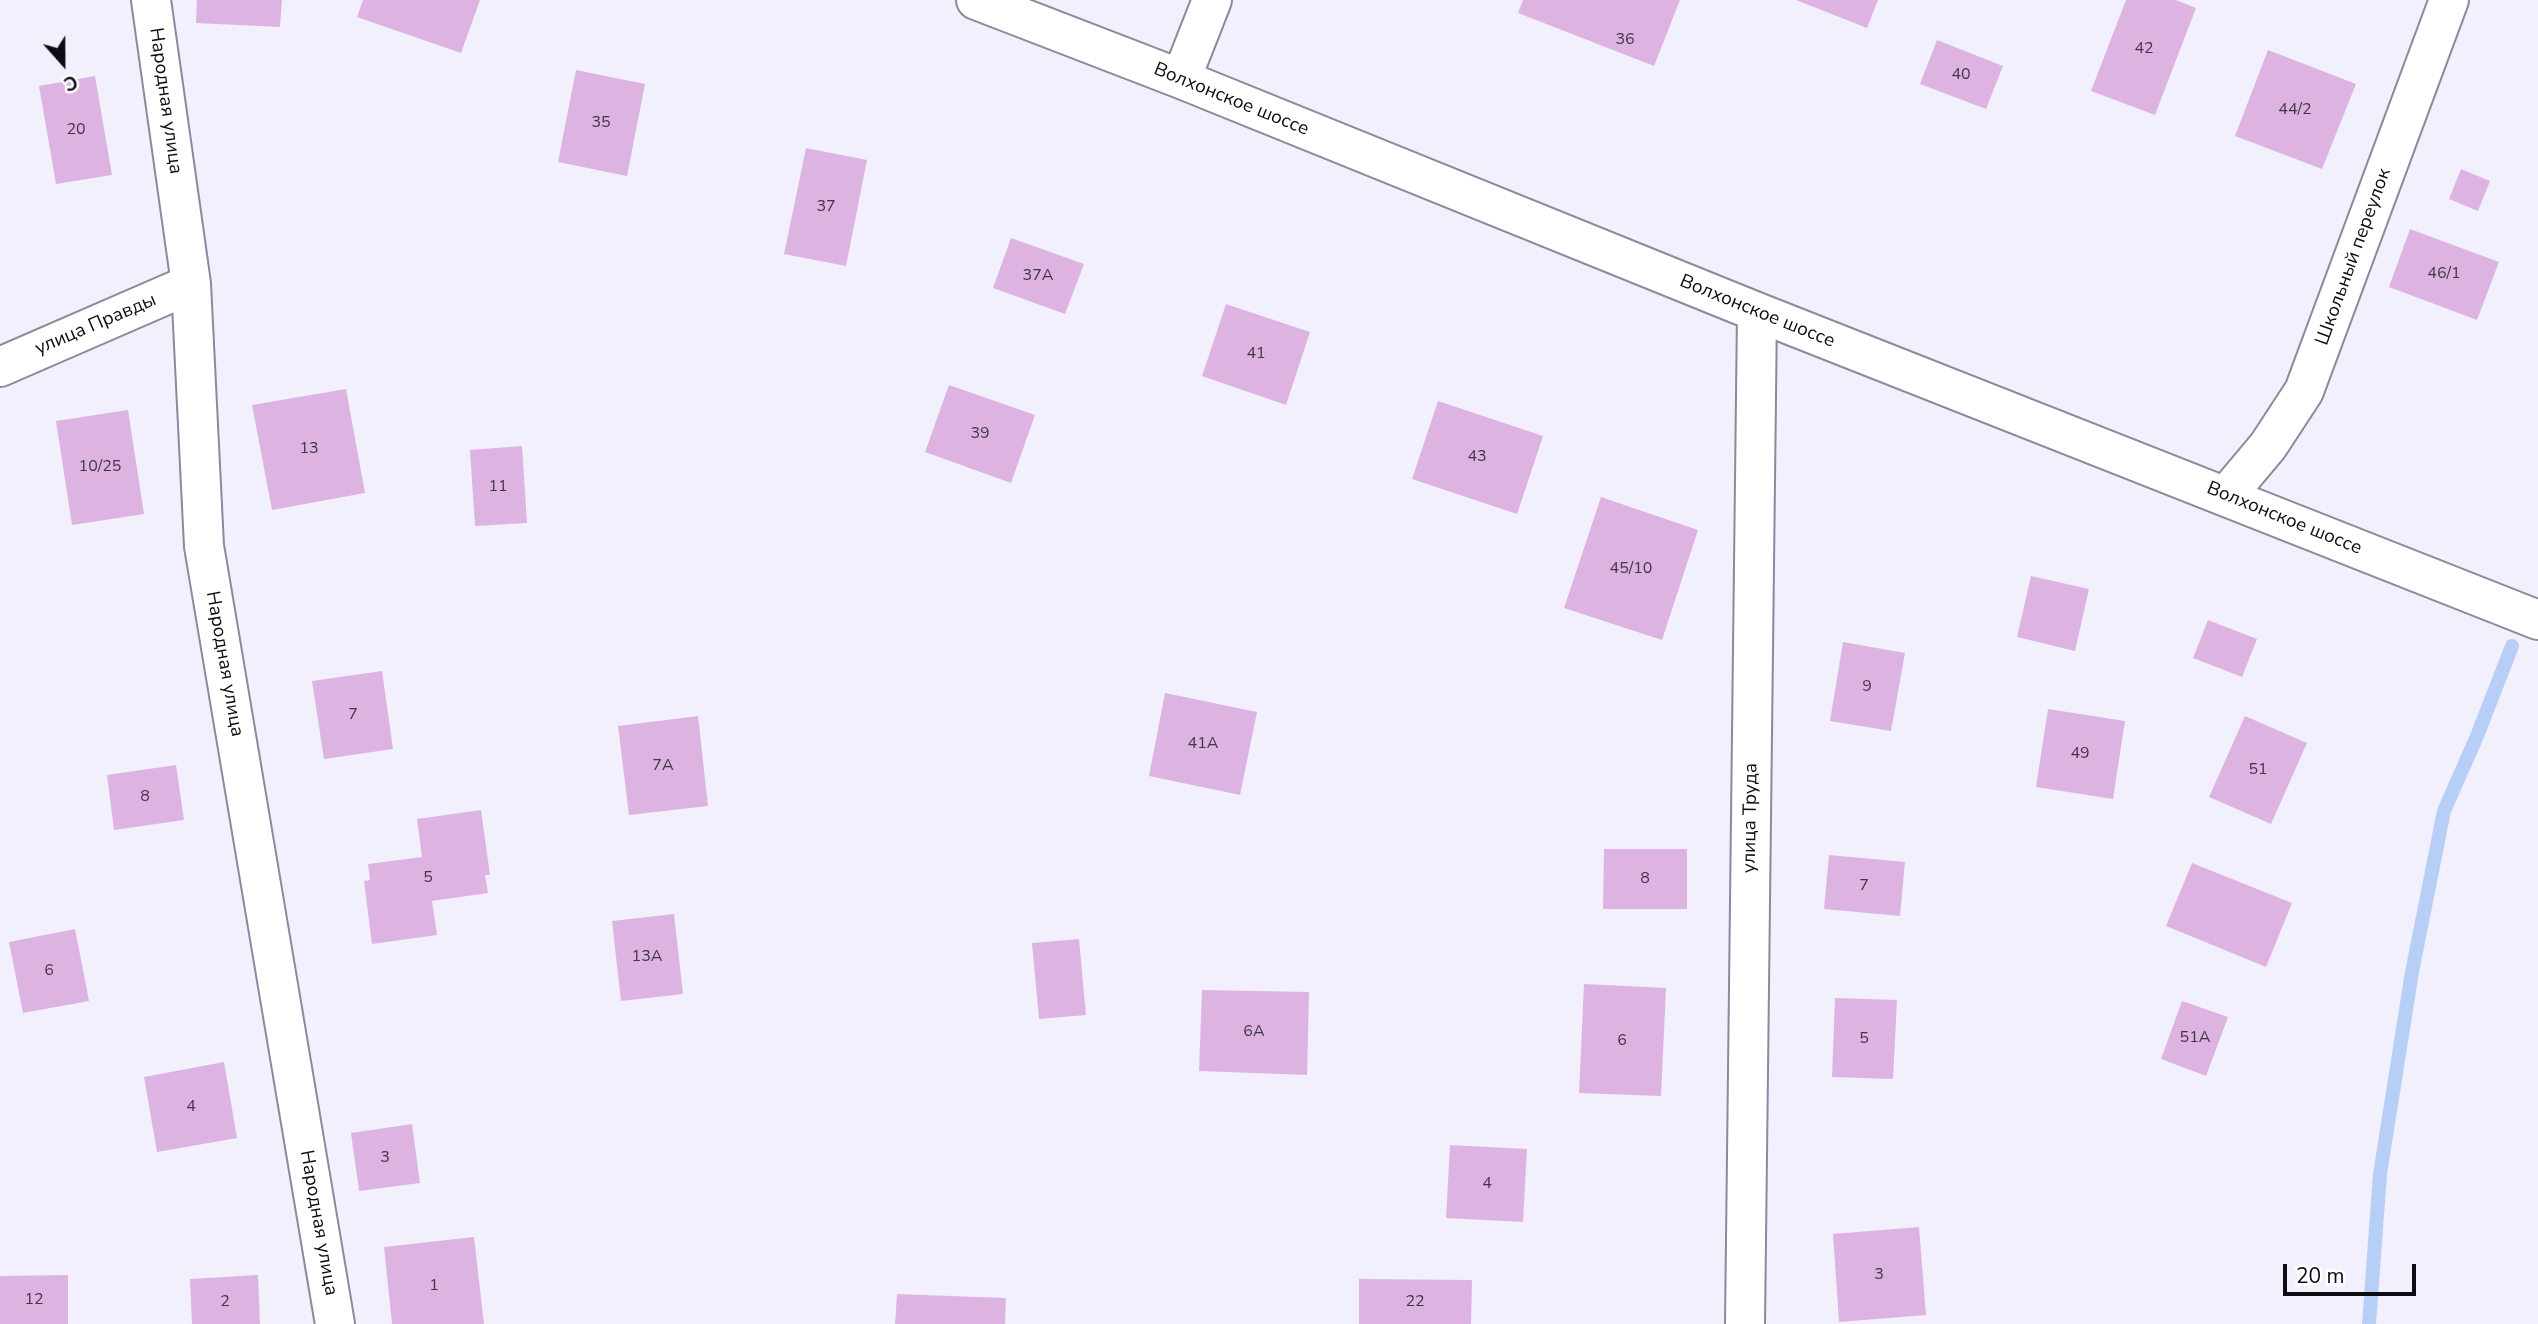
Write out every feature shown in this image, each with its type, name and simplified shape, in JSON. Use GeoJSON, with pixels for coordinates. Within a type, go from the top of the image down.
{"type":"FeatureCollection","features":[{"type":"Feature","properties":{"kind":"street","name":"Народная улица"},"geometry":{"type":"LineString","coordinates":[[151,0],[191,284],[204,546],[335,1324]]}},
{"type":"Feature","properties":{"kind":"street","name":"Волхонское шоссе"},"geometry":{"type":"LineString","coordinates":[[976,0],[1181,79],[1757,312],[2538,620]]}},
{"type":"Feature","properties":{"kind":"street"},"geometry":{"type":"LineString","coordinates":[[1181,79],[1212,0]]}},
{"type":"Feature","properties":{"kind":"street","name":"Школьный переулок"},"geometry":{"type":"LineString","coordinates":[[2226,496],[2269,446],[2304,391],[2449,0]]}},
{"type":"Feature","properties":{"kind":"street","name":"улица Правды"},"geometry":{"type":"LineString","coordinates":[[0,367],[191,284]]}},
{"type":"Feature","properties":{"kind":"street","name":"улица Труда"},"geometry":{"type":"LineString","coordinates":[[1745,1324],[1757,312]]}},
{"type":"Feature","properties":{"kind":"building"},"geometry":{"type":"Polygon","coordinates":[[[197,0],[282,0],[280,27],[196,23],[197,0]]]}},
{"type":"Feature","properties":{"kind":"building"},"geometry":{"type":"Polygon","coordinates":[[[363,0],[480,0],[461,53],[357,17],[363,0]]]}},
{"type":"Feature","properties":{"kind":"building"},"geometry":{"type":"Polygon","coordinates":[[[1523,0],[1680,0],[1654,66],[1518,13],[1523,0]]]}},
{"type":"Feature","properties":{"kind":"building"},"geometry":{"type":"Polygon","coordinates":[[[1796,0],[1878,0],[1867,28],[1796,0]]]}},
{"type":"Feature","properties":{"kind":"building"},"geometry":{"type":"Polygon","coordinates":[[[2126,0],[2176,0],[2196,8],[2155,115],[2091,91],[2126,0]]]}},
{"type":"Feature","properties":{"kind":"building"},"geometry":{"type":"Polygon","coordinates":[[[1937,40],[2003,66],[1986,109],[1920,84],[1937,40]]]}},
{"type":"Feature","properties":{"kind":"building"},"geometry":{"type":"Polygon","coordinates":[[[2268,50],[2356,84],[2322,169],[2235,136],[2268,50]]]}},
{"type":"Feature","properties":{"kind":"building"},"geometry":{"type":"Polygon","coordinates":[[[576,70],[645,84],[627,176],[558,162],[576,70]]]}},
{"type":"Feature","properties":{"kind":"building"},"geometry":{"type":"Polygon","coordinates":[[[95,76],[112,175],[56,184],[39,86],[95,76]]]}},
{"type":"Feature","properties":{"kind":"building"},"geometry":{"type":"Polygon","coordinates":[[[806,148],[867,160],[846,266],[784,254],[806,148]]]}},
{"type":"Feature","properties":{"kind":"building"},"geometry":{"type":"Polygon","coordinates":[[[2461,169],[2490,181],[2478,211],[2449,199],[2461,169]]]}},
{"type":"Feature","properties":{"kind":"building"},"geometry":{"type":"Polygon","coordinates":[[[2410,229],[2499,262],[2477,320],[2389,287],[2410,229]]]}},
{"type":"Feature","properties":{"kind":"building"},"geometry":{"type":"Polygon","coordinates":[[[1011,238],[1084,264],[1065,314],[993,288],[1011,238]]]}},
{"type":"Feature","properties":{"kind":"building"},"geometry":{"type":"Polygon","coordinates":[[[1226,304],[1310,332],[1286,405],[1202,376],[1226,304]]]}},
{"type":"Feature","properties":{"kind":"building"},"geometry":{"type":"Polygon","coordinates":[[[949,385],[1035,415],[1011,483],[925,452],[949,385]]]}},
{"type":"Feature","properties":{"kind":"building"},"geometry":{"type":"Polygon","coordinates":[[[346,389],[365,493],[272,510],[252,405],[346,389]]]}},
{"type":"Feature","properties":{"kind":"building"},"geometry":{"type":"Polygon","coordinates":[[[1438,401],[1543,436],[1517,514],[1412,479],[1438,401]]]}},
{"type":"Feature","properties":{"kind":"building"},"geometry":{"type":"Polygon","coordinates":[[[128,410],[144,514],[72,525],[56,421],[128,410]]]}},
{"type":"Feature","properties":{"kind":"building"},"geometry":{"type":"Polygon","coordinates":[[[522,446],[527,523],[475,526],[470,450],[522,446]]]}},
{"type":"Feature","properties":{"kind":"building"},"geometry":{"type":"Polygon","coordinates":[[[1601,497],[1698,530],[1662,640],[1564,608],[1601,497]]]}},
{"type":"Feature","properties":{"kind":"building"},"geometry":{"type":"Polygon","coordinates":[[[2031,576],[2089,589],[2075,651],[2017,637],[2031,576]]]}},
{"type":"Feature","properties":{"kind":"building"},"geometry":{"type":"Polygon","coordinates":[[[2208,620],[2257,639],[2242,677],[2193,658],[2208,620]]]}},
{"type":"Feature","properties":{"kind":"building"},"geometry":{"type":"Polygon","coordinates":[[[1843,642],[1905,653],[1891,731],[1830,721],[1843,642]]]}},
{"type":"Feature","properties":{"kind":"building"},"geometry":{"type":"Polygon","coordinates":[[[382,671],[393,749],[324,759],[312,681],[382,671]]]}},
{"type":"Feature","properties":{"kind":"building"},"geometry":{"type":"Polygon","coordinates":[[[1165,693],[1257,712],[1240,795],[1149,776],[1165,693]]]}},
{"type":"Feature","properties":{"kind":"building"},"geometry":{"type":"Polygon","coordinates":[[[2048,709],[2125,721],[2113,799],[2036,787],[2048,709]]]}},
{"type":"Feature","properties":{"kind":"building"},"geometry":{"type":"Polygon","coordinates":[[[698,716],[708,806],[629,815],[618,726],[698,716]]]}},
{"type":"Feature","properties":{"kind":"building"},"geometry":{"type":"Polygon","coordinates":[[[2245,716],[2307,743],[2271,824],[2209,797],[2245,716]]]}},
{"type":"Feature","properties":{"kind":"building"},"geometry":{"type":"Polygon","coordinates":[[[176,765],[184,820],[114,830],[107,775],[176,765]]]}},
{"type":"Feature","properties":{"kind":"building"},"geometry":{"type":"Polygon","coordinates":[[[481,810],[490,875],[485,875],[488,893],[432,901],[437,935],[372,944],[364,881],[370,880],[368,864],[422,857],[417,819],[481,810]]]}},
{"type":"Feature","properties":{"kind":"building"},"geometry":{"type":"Polygon","coordinates":[[[1604,849],[1687,849],[1687,909],[1603,909],[1604,849]]]}},
{"type":"Feature","properties":{"kind":"building"},"geometry":{"type":"Polygon","coordinates":[[[1829,855],[1905,862],[1900,916],[1824,909],[1829,855]]]}},
{"type":"Feature","properties":{"kind":"building"},"geometry":{"type":"Polygon","coordinates":[[[2192,863],[2292,903],[2266,967],[2166,926],[2192,863]]]}},
{"type":"Feature","properties":{"kind":"building"},"geometry":{"type":"Polygon","coordinates":[[[674,914],[683,994],[621,1001],[612,921],[674,914]]]}},
{"type":"Feature","properties":{"kind":"building"},"geometry":{"type":"Polygon","coordinates":[[[75,929],[89,1001],[23,1013],[9,942],[75,929]]]}},
{"type":"Feature","properties":{"kind":"building"},"geometry":{"type":"Polygon","coordinates":[[[1079,939],[1086,1015],[1039,1019],[1032,943],[1079,939]]]}},
{"type":"Feature","properties":{"kind":"building"},"geometry":{"type":"Polygon","coordinates":[[[1584,984],[1666,988],[1661,1096],[1579,1093],[1584,984]]]}},
{"type":"Feature","properties":{"kind":"building"},"geometry":{"type":"Polygon","coordinates":[[[1202,990],[1309,992],[1307,1075],[1199,1071],[1202,990]]]}},
{"type":"Feature","properties":{"kind":"building"},"geometry":{"type":"Polygon","coordinates":[[[1835,998],[1897,1000],[1893,1079],[1832,1077],[1835,998]]]}},
{"type":"Feature","properties":{"kind":"building"},"geometry":{"type":"Polygon","coordinates":[[[2182,1001],[2228,1017],[2206,1076],[2161,1059],[2182,1001]]]}},
{"type":"Feature","properties":{"kind":"building"},"geometry":{"type":"Polygon","coordinates":[[[224,1062],[237,1138],[157,1152],[144,1077],[224,1062]]]}},
{"type":"Feature","properties":{"kind":"building"},"geometry":{"type":"Polygon","coordinates":[[[412,1124],[420,1183],[359,1191],[351,1133],[412,1124]]]}},
{"type":"Feature","properties":{"kind":"building"},"geometry":{"type":"Polygon","coordinates":[[[1450,1145],[1527,1149],[1523,1222],[1446,1218],[1450,1145]]]}},
{"type":"Feature","properties":{"kind":"building"},"geometry":{"type":"Polygon","coordinates":[[[1919,1227],[1926,1315],[1839,1322],[1833,1234],[1919,1227]]]}},
{"type":"Feature","properties":{"kind":"building"},"geometry":{"type":"Polygon","coordinates":[[[474,1237],[484,1324],[392,1324],[384,1247],[474,1237]]]}},
{"type":"Feature","properties":{"kind":"building"},"geometry":{"type":"Polygon","coordinates":[[[68,1275],[68,1324],[0,1324],[0,1276],[68,1275]]]}},
{"type":"Feature","properties":{"kind":"building"},"geometry":{"type":"Polygon","coordinates":[[[258,1275],[260,1324],[192,1324],[190,1279],[258,1275]]]}},
{"type":"Feature","properties":{"kind":"building"},"geometry":{"type":"Polygon","coordinates":[[[1359,1279],[1472,1280],[1471,1324],[1359,1324],[1359,1279]]]}},
{"type":"Feature","properties":{"kind":"building"},"geometry":{"type":"Polygon","coordinates":[[[897,1294],[1006,1298],[1005,1324],[895,1324],[897,1294]]]}},
{"type":"Feature","properties":{"kind":"waterway"},"geometry":{"type":"LineString","coordinates":[[2369,1324],[2380,1174],[2412,972],[2444,811],[2512,646]]}}]}
